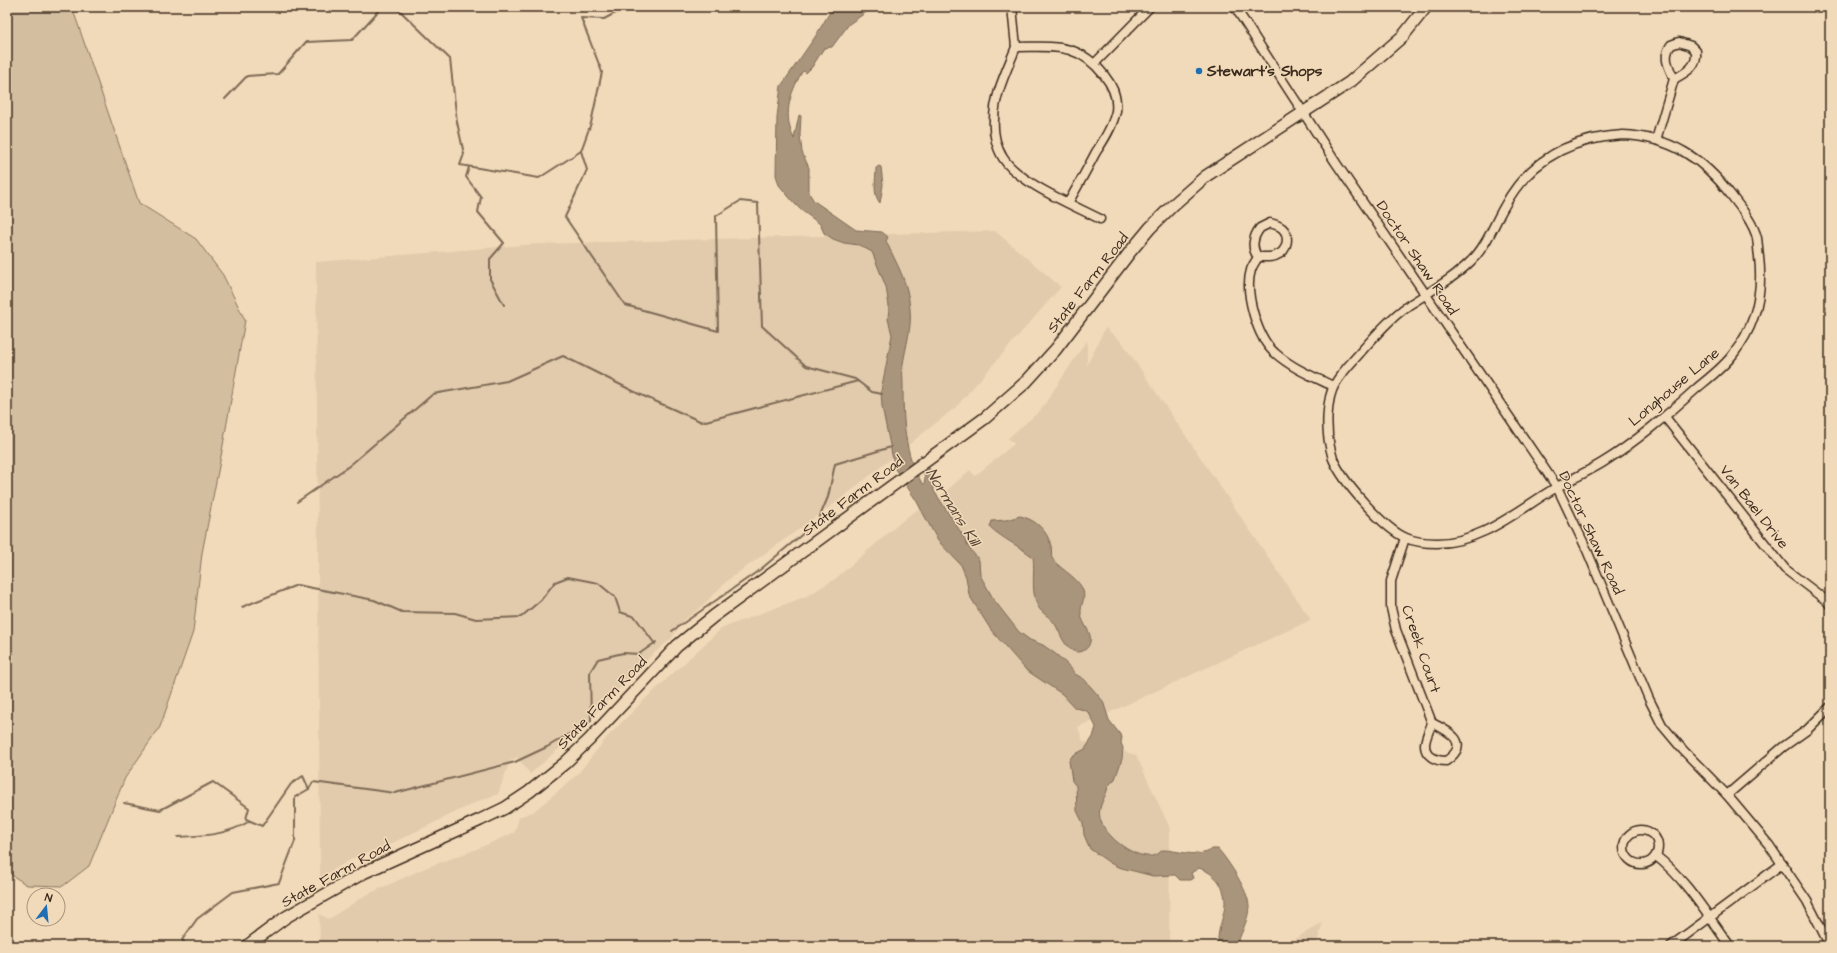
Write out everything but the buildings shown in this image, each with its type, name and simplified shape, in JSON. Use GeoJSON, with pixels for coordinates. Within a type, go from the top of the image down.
{"type":"FeatureCollection","features":[{"type":"Feature","properties":{"kind":"main road","name":"State Farm Road"},"geometry":{"type":"LineString","coordinates":[[247,946],[286,917],[365,872],[505,808],[529,792],[560,767],[589,740],[677,646],[714,616],[799,556],[935,453],[985,418],[1026,382],[1056,349],[1150,228],[1173,205],[1206,176],[1350,82],[1403,36],[1426,7]]}},
{"type":"Feature","properties":{"kind":"street"},"geometry":{"type":"LineString","coordinates":[[1012,7],[1016,47],[998,94],[994,119],[994,136],[1003,158],[1019,176],[1100,219]]}},
{"type":"Feature","properties":{"kind":"street"},"geometry":{"type":"LineString","coordinates":[[1094,63],[1150,7]]}},
{"type":"Feature","properties":{"kind":"street","name":"Doctor Shaw Road"},"geometry":{"type":"LineString","coordinates":[[1235,7],[1303,113],[1557,487],[1586,548],[1649,699],[1662,725],[1683,750],[1727,795],[1769,845],[1828,935],[1830,946]]}},
{"type":"Feature","properties":{"kind":"street"},"geometry":{"type":"LineString","coordinates":[[1656,140],[1674,78],[1666,62],[1668,49],[1678,42],[1692,46],[1696,50],[1696,62],[1684,74],[1674,78]]}},
{"type":"Feature","properties":{"kind":"street"},"geometry":{"type":"LineString","coordinates":[[1016,47],[1055,47],[1069,49],[1083,55],[1094,63],[1109,81],[1116,97],[1116,112],[1109,130],[1068,202]]}},
{"type":"Feature","properties":{"kind":"street","name":"Longhouse Lane"},"geometry":{"type":"LineString","coordinates":[[1333,386],[1389,320],[1473,260],[1485,242],[1512,193],[1525,176],[1544,160],[1565,147],[1600,136],[1637,135],[1656,140],[1690,154],[1718,177],[1739,206],[1757,237],[1761,278],[1758,306],[1751,325],[1734,354],[1665,417],[1603,462],[1557,487],[1482,533],[1464,540],[1439,543],[1420,542],[1405,538]]}},
{"type":"Feature","properties":{"kind":"street"},"geometry":{"type":"LineString","coordinates":[[1270,223],[1280,226],[1287,235],[1284,249],[1278,255],[1258,257],[1254,249],[1254,242],[1260,228],[1270,223]]}},
{"type":"Feature","properties":{"kind":"street"},"geometry":{"type":"LineString","coordinates":[[1258,257],[1250,270],[1249,286],[1253,314],[1260,331],[1273,352],[1295,368],[1333,386],[1326,432],[1333,459],[1356,492],[1376,516],[1388,527],[1405,538]]}},
{"type":"Feature","properties":{"kind":"street","name":"Van Bael Drive"},"geometry":{"type":"LineString","coordinates":[[1665,417],[1785,568],[1828,601],[1830,605]]}},
{"type":"Feature","properties":{"kind":"street","name":"Creek Court"},"geometry":{"type":"LineString","coordinates":[[1405,538],[1391,581],[1391,608],[1396,630],[1432,723]]}},
{"type":"Feature","properties":{"kind":"street"},"geometry":{"type":"LineString","coordinates":[[1727,795],[1783,747],[1807,730],[1830,707]]}},
{"type":"Feature","properties":{"kind":"street"},"geometry":{"type":"LineString","coordinates":[[1432,723],[1452,733],[1455,738],[1457,746],[1453,756],[1446,760],[1434,759],[1428,753],[1425,744],[1432,723]]}},
{"type":"Feature","properties":{"kind":"street"},"geometry":{"type":"LineString","coordinates":[[1641,830],[1650,833],[1656,839],[1658,845],[1656,856],[1653,860],[1645,864],[1632,862],[1624,852],[1625,840],[1630,834],[1636,831],[1641,830]]}},
{"type":"Feature","properties":{"kind":"street"},"geometry":{"type":"LineString","coordinates":[[1656,856],[1667,864],[1678,876],[1730,946]]}},
{"type":"Feature","properties":{"kind":"street"},"geometry":{"type":"LineString","coordinates":[[1671,946],[1782,864]]}},
{"type":"Feature","properties":{"kind":"shaded area"},"geometry":{"type":"Polygon","coordinates":[[[7,7],[72,7],[139,203],[196,239],[223,275],[245,320],[202,553],[193,632],[160,727],[125,778],[89,866],[63,886],[27,885],[7,872],[7,7]]]}},
{"type":"Feature","properties":{"kind":"shaded area"},"geometry":{"type":"Polygon","coordinates":[[[838,7],[874,7],[849,24],[832,47],[824,48],[812,67],[806,73],[804,71],[802,72],[797,80],[791,97],[788,113],[789,122],[794,139],[799,115],[801,116],[800,135],[802,152],[809,168],[809,193],[814,201],[856,230],[882,232],[888,237],[886,241],[898,266],[909,299],[909,330],[903,367],[903,410],[911,461],[922,483],[924,484],[925,478],[920,456],[921,454],[933,475],[934,491],[962,534],[969,548],[979,560],[980,575],[994,600],[1019,632],[1030,640],[1043,645],[1057,655],[1075,674],[1084,679],[1103,701],[1109,720],[1122,737],[1122,759],[1115,779],[1108,786],[1099,813],[1103,825],[1114,839],[1122,846],[1140,855],[1156,855],[1163,850],[1195,854],[1207,852],[1212,849],[1218,849],[1237,876],[1248,900],[1248,915],[1238,942],[1239,946],[1218,946],[1219,929],[1225,907],[1225,899],[1219,882],[1210,873],[1199,868],[1191,873],[1193,878],[1190,880],[1180,880],[1175,875],[1153,876],[1118,867],[1090,849],[1084,835],[1083,823],[1077,811],[1076,786],[1072,781],[1069,761],[1072,756],[1085,749],[1093,737],[1096,727],[1089,713],[1085,710],[1075,708],[1062,694],[1026,670],[991,630],[969,595],[966,577],[961,565],[938,541],[916,500],[895,469],[882,407],[881,391],[892,335],[888,319],[889,306],[886,287],[872,252],[859,245],[844,243],[833,239],[824,233],[820,224],[801,210],[779,185],[776,175],[777,117],[781,86],[815,37],[830,12],[838,7]]]}},
{"type":"Feature","properties":{"kind":"shaded area"},"geometry":{"type":"Polygon","coordinates":[[[879,166],[881,167],[883,185],[880,203],[876,195],[875,186],[876,168],[879,166]]]}},
{"type":"Feature","properties":{"kind":"shaded area"},"geometry":{"type":"Polygon","coordinates":[[[995,231],[1061,287],[956,407],[838,501],[728,580],[700,608],[684,620],[671,639],[653,654],[569,740],[530,774],[517,757],[510,761],[498,794],[481,800],[386,846],[354,858],[320,877],[316,262],[538,244],[995,231]]]}},
{"type":"Feature","properties":{"kind":"shaded area"},"geometry":{"type":"Polygon","coordinates":[[[1105,328],[1122,342],[1311,620],[1078,727],[1083,741],[1136,755],[1170,828],[1169,946],[320,946],[319,914],[329,919],[364,896],[425,868],[477,849],[515,832],[519,817],[533,812],[577,775],[608,736],[641,703],[722,628],[807,596],[835,579],[908,516],[944,493],[970,470],[975,476],[1014,444],[1008,438],[1040,411],[1087,340],[1087,365],[1105,328]]]}},
{"type":"Feature","properties":{"kind":"shaded area"},"geometry":{"type":"Polygon","coordinates":[[[1020,516],[1031,520],[1040,526],[1047,535],[1054,561],[1082,588],[1084,598],[1081,614],[1091,639],[1088,647],[1083,651],[1077,652],[1069,648],[1062,639],[1055,624],[1037,606],[1034,591],[1033,557],[990,527],[992,521],[1006,520],[1020,516]]]}},
{"type":"Feature","properties":{"kind":"shaded area"},"geometry":{"type":"Polygon","coordinates":[[[1323,922],[1316,946],[1283,946],[1323,922]]]}},
{"type":"Feature","properties":{"kind":"waterway"},"geometry":{"type":"LineString","coordinates":[[225,99],[247,76],[278,74],[306,42],[352,40],[382,7]]}},
{"type":"Feature","properties":{"kind":"waterway"},"geometry":{"type":"LineString","coordinates":[[396,7],[450,59],[457,122],[464,154],[460,165],[539,178],[581,151]]}},
{"type":"Feature","properties":{"kind":"waterway"},"geometry":{"type":"LineString","coordinates":[[627,7],[604,19],[581,18],[602,72],[591,123],[581,151],[587,170],[565,217],[625,305],[718,331],[716,216],[740,201],[758,203],[762,326],[806,366],[855,379],[872,392],[882,394]]}},
{"type":"Feature","properties":{"kind":"waterway"},"geometry":{"type":"LineString","coordinates":[[469,167],[466,177],[481,197],[478,212],[504,243],[490,259],[490,279],[504,305]]}},
{"type":"Feature","properties":{"kind":"waterway"},"geometry":{"type":"LineString","coordinates":[[297,502],[349,466],[433,394],[507,381],[563,356],[639,394],[702,422],[858,381]]}},
{"type":"Feature","properties":{"kind":"waterway"},"geometry":{"type":"LineString","coordinates":[[672,631],[761,569],[818,521],[828,497],[835,464],[891,447]]}},
{"type":"Feature","properties":{"kind":"waterway"},"geometry":{"type":"LineString","coordinates":[[242,607],[297,585],[374,600],[402,612],[455,613],[476,619],[521,617],[541,600],[555,582],[568,577],[598,583],[615,597],[620,612],[635,617],[655,644]]}},
{"type":"Feature","properties":{"kind":"waterway"},"geometry":{"type":"LineString","coordinates":[[188,946],[182,940],[197,919],[233,892],[279,883],[295,841],[295,797],[309,789],[313,782],[395,793],[515,762],[547,747],[591,721],[590,672],[598,659],[623,653],[639,654],[656,642]]}},
{"type":"Feature","properties":{"kind":"waterway"},"geometry":{"type":"LineString","coordinates":[[124,803],[160,810],[213,782],[249,808],[246,819],[262,826],[291,784],[303,776],[309,789]]}},
{"type":"Feature","properties":{"kind":"waterway"},"geometry":{"type":"LineString","coordinates":[[178,837],[215,834],[233,829],[250,821]]}},
{"type":"Feature","properties":{"kind":"place","name":"Stewart's Shops"},"geometry":{"type":"Point","coordinates":[1199,71]}},
{"type":"Feature","properties":{"kind":"water label","name":"Normans Kill"},"geometry":{"type":"Point","coordinates":[953,507]}}]}
